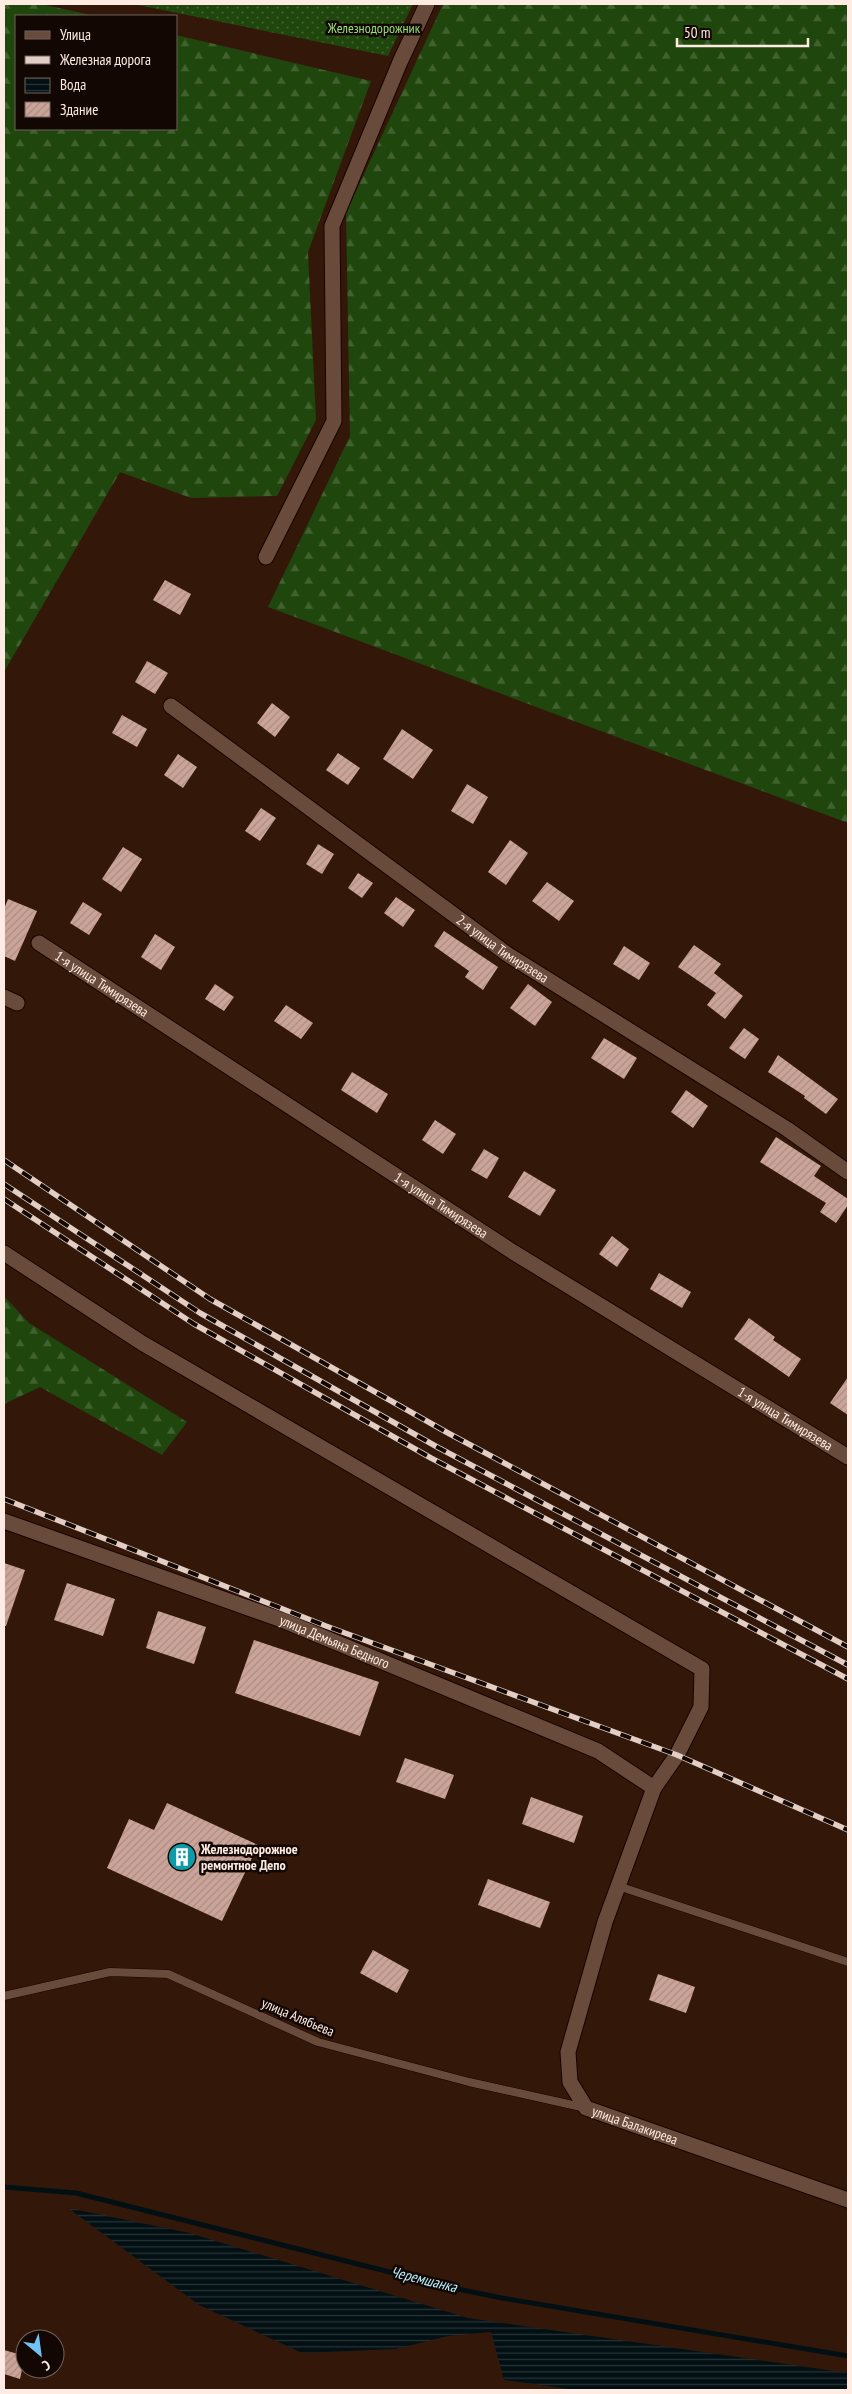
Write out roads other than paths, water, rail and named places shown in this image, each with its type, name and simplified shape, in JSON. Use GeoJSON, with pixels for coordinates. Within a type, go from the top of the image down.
{"type":"FeatureCollection","features":[{"type":"Feature","properties":{"kind":"street"},"geometry":{"type":"LineString","coordinates":[[266,558],[334,421],[332,226],[400,62],[427,4]]}},
{"type":"Feature","properties":{"kind":"street","name":"2-я улица Тимирязева"},"geometry":{"type":"LineString","coordinates":[[171,706],[507,954],[787,1129],[848,1172]]}},
{"type":"Feature","properties":{"kind":"street","name":"1-я улица Тимирязева"},"geometry":{"type":"LineString","coordinates":[[39,943],[513,1252],[848,1458]]}},
{"type":"Feature","properties":{"kind":"street","name":"улица Балакирева"},"geometry":{"type":"LineString","coordinates":[[4,1253],[142,1343],[702,1669],[701,1707],[678,1755],[654,1788],[605,1922],[568,2052],[570,2082],[586,2108],[848,2200]]}},
{"type":"Feature","properties":{"kind":"street","name":"улица Демьяна Бедного"},"geometry":{"type":"LineString","coordinates":[[4,1522],[282,1620],[598,1751],[654,1788]]}},
{"type":"Feature","properties":{"kind":"lane"},"geometry":{"type":"LineString","coordinates":[[618,1886],[848,1962]]}},
{"type":"Feature","properties":{"kind":"lane","name":"улица Алябьева"},"geometry":{"type":"LineString","coordinates":[[4,1996],[110,1972],[168,1974],[318,2042],[469,2082],[586,2108]]}},
{"type":"Feature","properties":{"kind":"water"},"geometry":{"type":"Polygon","coordinates":[[[68,2208],[190,2233],[468,2318],[848,2373],[848,2390],[576,2390],[504,2380],[491,2332],[448,2336],[396,2349],[302,2353],[199,2305],[68,2208]]]}},
{"type":"Feature","properties":{"kind":"waterway","name":"Черемшанка"},"geometry":{"type":"LineString","coordinates":[[4,2187],[76,2193],[453,2288],[502,2298],[848,2356]]}},
{"type":"Feature","properties":{"kind":"railway"},"geometry":{"type":"LineString","coordinates":[[4,1160],[210,1299],[448,1433],[848,1647]]}},
{"type":"Feature","properties":{"kind":"railway"},"geometry":{"type":"LineString","coordinates":[[4,1184],[200,1313],[439,1448],[848,1665]]}},
{"type":"Feature","properties":{"kind":"railway"},"geometry":{"type":"LineString","coordinates":[[4,1199],[194,1324],[431,1458],[848,1679]]}},
{"type":"Feature","properties":{"kind":"railway"},"geometry":{"type":"LineString","coordinates":[[4,1499],[326,1626],[677,1755],[848,1830]]}},
{"type":"Feature","properties":{"kind":"place","name":"Железнодорожное ремонтное Депо"},"geometry":{"type":"Point","coordinates":[182,1857]}},
{"type":"Feature","properties":{"kind":"park label","name":"Железнодорожник"},"geometry":{"type":"Point","coordinates":[374,28]}}]}
